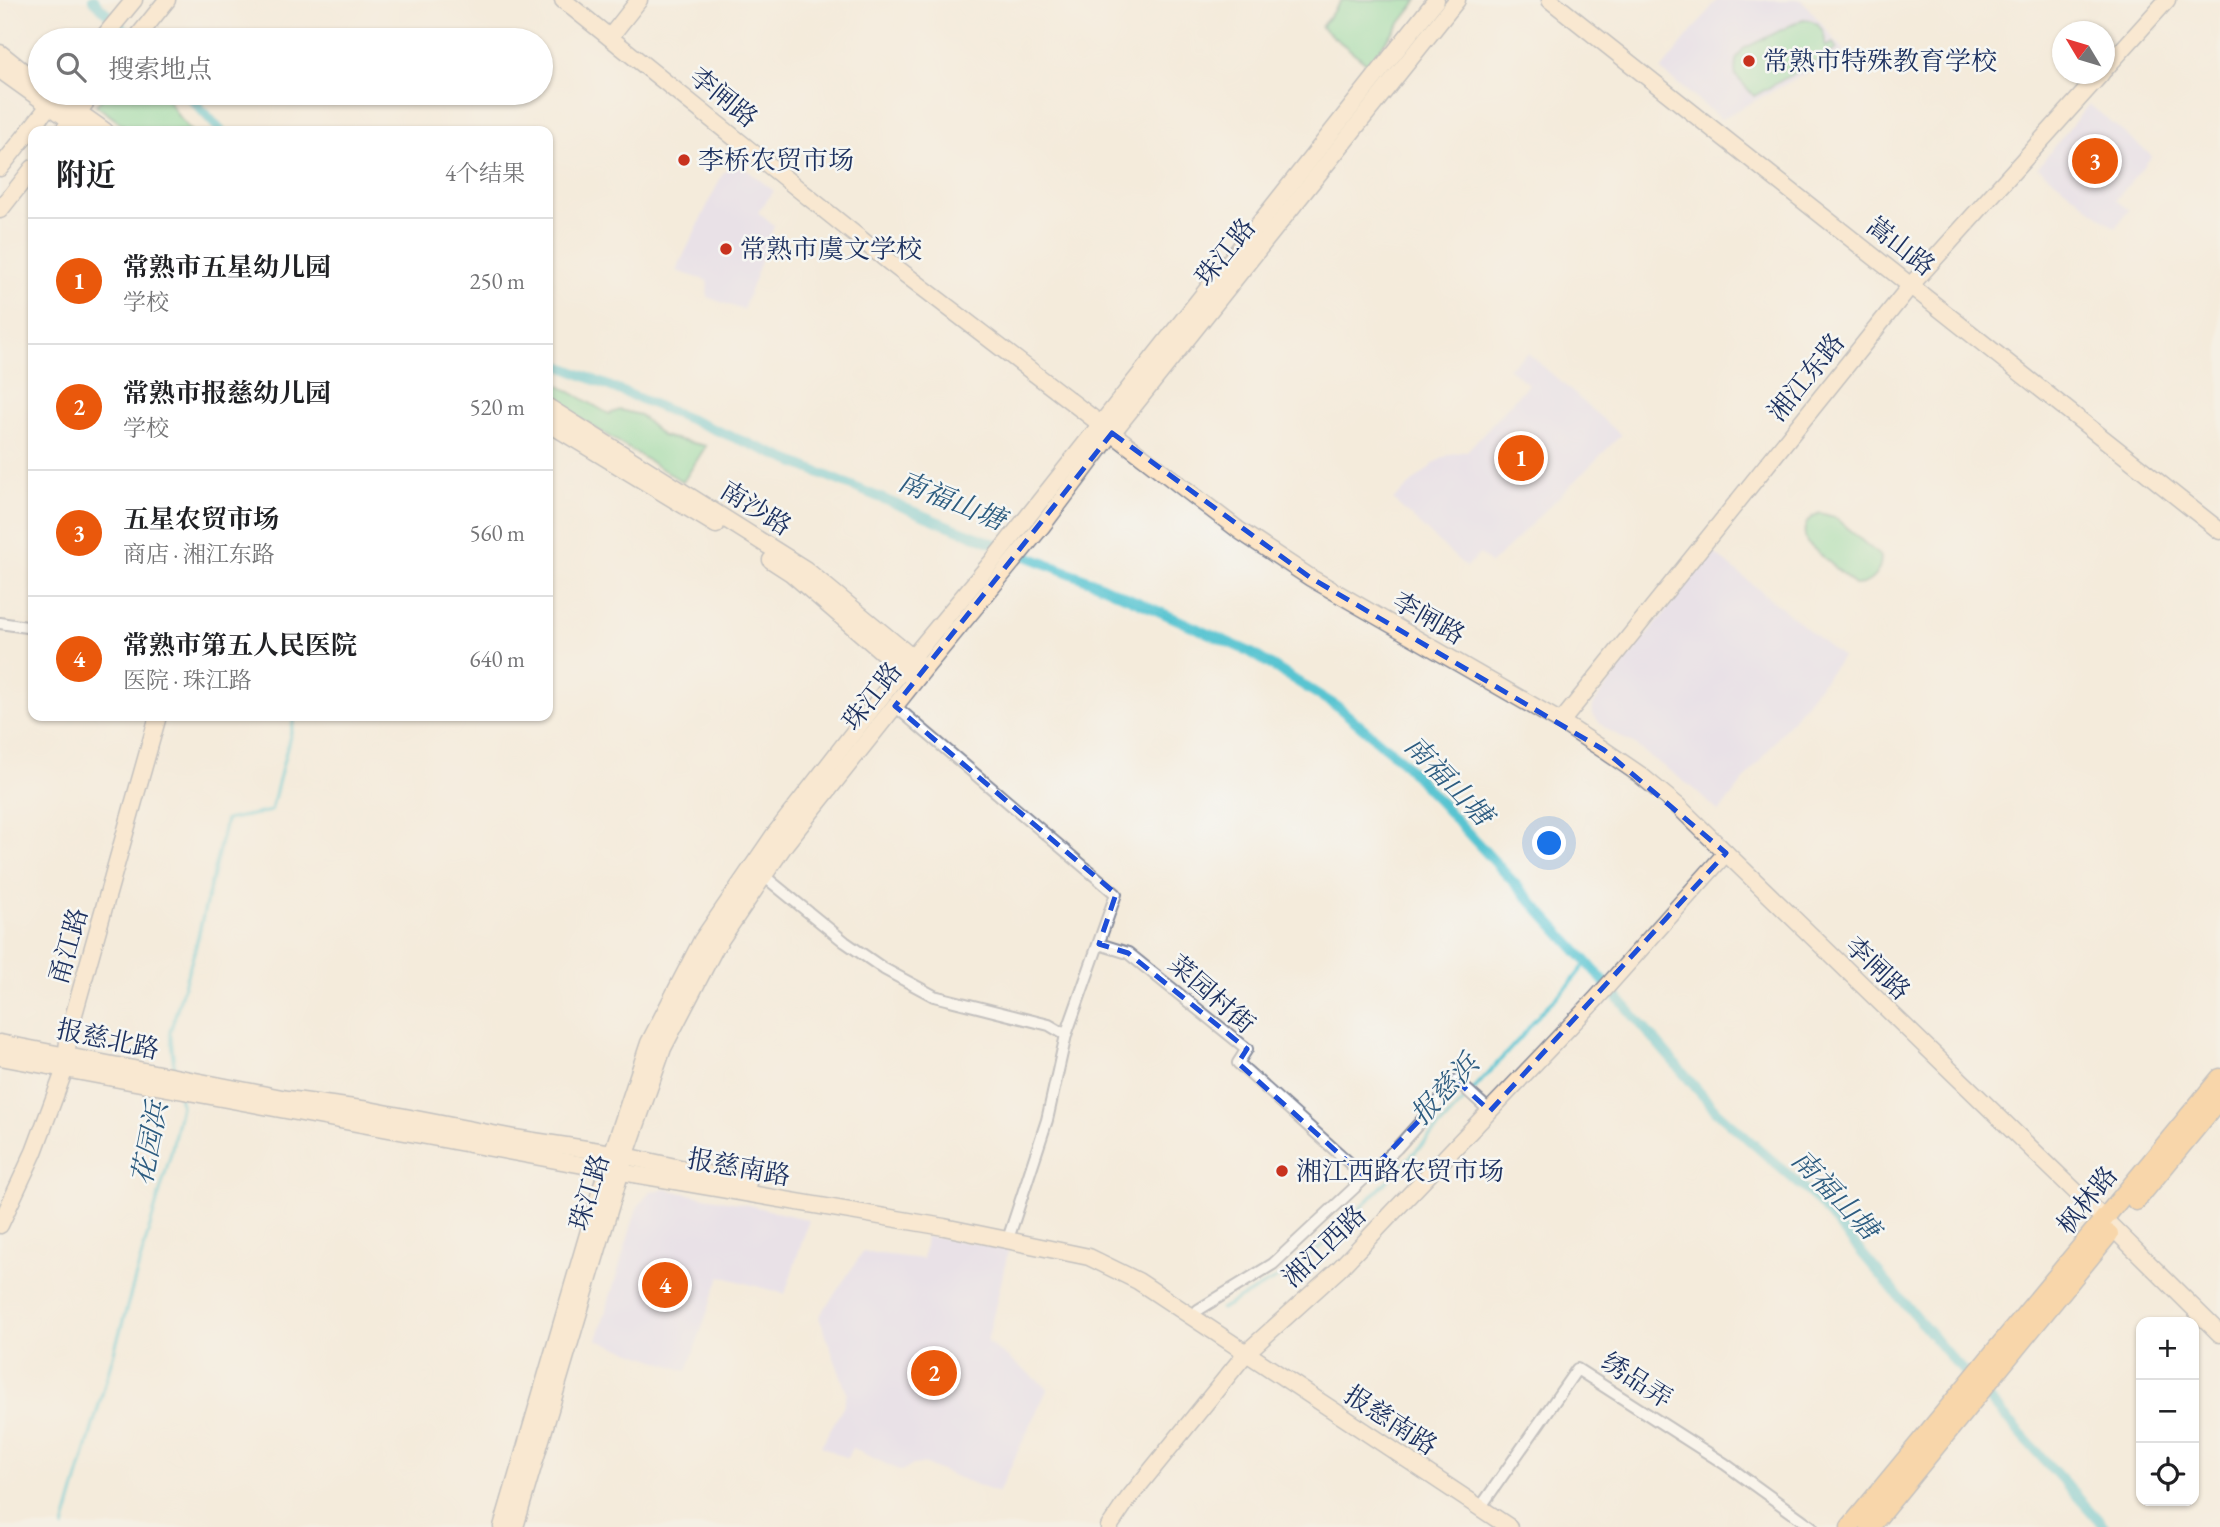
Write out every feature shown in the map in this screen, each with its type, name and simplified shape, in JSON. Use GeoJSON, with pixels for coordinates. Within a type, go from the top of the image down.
{"type":"FeatureCollection","features":[{"type":"Feature","properties":{"kind":"main road","name":"枫林路"},"geometry":{"type":"LineString","coordinates":[[1963,1402],[2109,1224],[2220,1077]]}},
{"type":"Feature","properties":{"kind":"main road","name":"枫林路"},"geometry":{"type":"LineString","coordinates":[[2109,1224],[2220,1098]]}},
{"type":"Feature","properties":{"kind":"main road"},"geometry":{"type":"LineString","coordinates":[[1850,1527],[1963,1402]]}},
{"type":"Feature","properties":{"kind":"main road"},"geometry":{"type":"LineString","coordinates":[[1870,1527],[1963,1402]]}},
{"type":"Feature","properties":{"kind":"street"},"geometry":{"type":"LineString","coordinates":[[112,28],[134,0]]}},
{"type":"Feature","properties":{"kind":"street","name":"李闸路"},"geometry":{"type":"LineString","coordinates":[[564,0],[893,265],[1240,531],[1311,579],[1561,722],[1639,774],[1678,806],[2220,1334]]}},
{"type":"Feature","properties":{"kind":"street"},"geometry":{"type":"LineString","coordinates":[[610,37],[639,0]]}},
{"type":"Feature","properties":{"kind":"street","name":"珠江路"},"geometry":{"type":"LineString","coordinates":[[502,1527],[616,1163],[663,1048],[715,948],[786,843],[1042,526],[1106,428],[1436,0]]}},
{"type":"Feature","properties":{"kind":"street","name":"珠江路"},"geometry":{"type":"LineString","coordinates":[[515,1527],[649,1043],[702,940],[774,835],[907,664],[1029,515],[1106,428],[1457,0]]}},
{"type":"Feature","properties":{"kind":"street","name":"嵩山路"},"geometry":{"type":"LineString","coordinates":[[1550,0],[2220,531]]}},
{"type":"Feature","properties":{"kind":"street","name":"湘江东路"},"geometry":{"type":"LineString","coordinates":[[2115,58],[2167,0]]}},
{"type":"Feature","properties":{"kind":"street"},"geometry":{"type":"LineString","coordinates":[[145,28],[163,5]]}},
{"type":"Feature","properties":{"kind":"street"},"geometry":{"type":"LineString","coordinates":[[0,53],[28,75]]}},
{"type":"Feature","properties":{"kind":"street"},"geometry":{"type":"LineString","coordinates":[[0,70],[28,84]]}},
{"type":"Feature","properties":{"kind":"street","name":"湘江东路"},"geometry":{"type":"LineString","coordinates":[[1561,722],[1911,285],[2092,84]]}},
{"type":"Feature","properties":{"kind":"street"},"geometry":{"type":"LineString","coordinates":[[31,126],[47,105]]}},
{"type":"Feature","properties":{"kind":"street"},"geometry":{"type":"LineString","coordinates":[[58,105],[70,122],[83,105]]}},
{"type":"Feature","properties":{"kind":"street"},"geometry":{"type":"LineString","coordinates":[[0,168],[28,130]]}},
{"type":"Feature","properties":{"kind":"street"},"geometry":{"type":"LineString","coordinates":[[0,210],[28,174]]}},
{"type":"Feature","properties":{"kind":"street","name":"南沙路"},"geometry":{"type":"LineString","coordinates":[[553,410],[805,569],[907,664]]}},
{"type":"Feature","properties":{"kind":"street","name":"南沙路"},"geometry":{"type":"LineString","coordinates":[[553,426],[791,573],[920,675]]}},
{"type":"Feature","properties":{"kind":"street"},"geometry":{"type":"LineString","coordinates":[[0,623],[28,627]]}},
{"type":"Feature","properties":{"kind":"street"},"geometry":{"type":"LineString","coordinates":[[895,706],[1116,894],[1066,1035],[1047,1120],[1010,1233]]}},
{"type":"Feature","properties":{"kind":"street","name":"甬江路"},"geometry":{"type":"LineString","coordinates":[[0,1224],[34,1152],[66,1062],[69,1032],[157,721]]}},
{"type":"Feature","properties":{"kind":"street","name":"湘江西路"},"geometry":{"type":"LineString","coordinates":[[1109,1527],[1128,1499],[1247,1352],[1339,1269],[1595,1000],[1726,853]]}},
{"type":"Feature","properties":{"kind":"street"},"geometry":{"type":"LineString","coordinates":[[764,876],[845,942],[884,969],[934,996],[1049,1025],[1066,1035]]}},
{"type":"Feature","properties":{"kind":"street","name":"菜园村街"},"geometry":{"type":"LineString","coordinates":[[1099,944],[1128,953],[1247,1049],[1238,1063],[1365,1177]]}},
{"type":"Feature","properties":{"kind":"street","name":"报慈北路"},"geometry":{"type":"LineString","coordinates":[[0,1043],[66,1062],[202,1089]]}},
{"type":"Feature","properties":{"kind":"street","name":"报慈北路"},"geometry":{"type":"LineString","coordinates":[[0,1057],[66,1062]]}},
{"type":"Feature","properties":{"kind":"street"},"geometry":{"type":"LineString","coordinates":[[1198,1310],[1273,1265],[1397,1148],[1457,1081],[1490,1111]]}},
{"type":"Feature","properties":{"kind":"street","name":"报慈南路"},"geometry":{"type":"LineString","coordinates":[[202,1089],[369,1110],[514,1138],[616,1163],[1090,1257],[1139,1281],[1509,1527]]}},
{"type":"Feature","properties":{"kind":"street","name":"报慈南路"},"geometry":{"type":"LineString","coordinates":[[616,1163],[732,1180],[1101,1253],[1142,1273],[1198,1310],[1247,1352]]}},
{"type":"Feature","properties":{"kind":"street","name":"绣品弄"},"geometry":{"type":"LineString","coordinates":[[1480,1508],[1577,1368],[1725,1464],[1812,1527]]}},
{"type":"Feature","properties":{"kind":"highlighted area"},"geometry":{"type":"Polygon","coordinates":[[[1112,433],[1311,578],[1604,750],[1726,853],[1490,1111],[1457,1081],[1365,1177],[1238,1063],[1247,1049],[1128,953],[1099,944],[1116,894],[895,706],[1112,433]]]}},
{"type":"Feature","properties":{"kind":"shaded area","name":"常熟市特殊教育学校"},"geometry":{"type":"Polygon","coordinates":[[[1717,0],[1802,0],[1845,52],[1721,119],[1661,70],[1717,0]]]}},
{"type":"Feature","properties":{"kind":"shaded area"},"geometry":{"type":"Polygon","coordinates":[[[2089,104],[2152,156],[2116,200],[2129,210],[2115,228],[2038,167],[2089,104]]]}},
{"type":"Feature","properties":{"kind":"shaded area","name":"常熟市虞文学校"},"geometry":{"type":"Polygon","coordinates":[[[734,160],[774,191],[758,212],[774,226],[743,310],[707,297],[708,281],[676,271],[722,175],[734,160]]]}},
{"type":"Feature","properties":{"kind":"shaded area"},"geometry":{"type":"Polygon","coordinates":[[[1528,353],[1621,435],[1491,564],[1480,554],[1466,567],[1393,500],[1436,462],[1450,454],[1467,451],[1528,384],[1508,368],[1528,353]]]}},
{"type":"Feature","properties":{"kind":"shaded area"},"geometry":{"type":"Polygon","coordinates":[[[1713,552],[1842,657],[1719,812],[1690,786],[1632,743],[1605,728],[1592,714],[1593,705],[1603,691],[1713,552]]]}},
{"type":"Feature","properties":{"kind":"shaded area"},"geometry":{"type":"Polygon","coordinates":[[[667,1189],[809,1220],[785,1294],[720,1276],[687,1371],[597,1340],[637,1208],[650,1191],[667,1189]]]}},
{"type":"Feature","properties":{"kind":"shaded area"},"geometry":{"type":"Polygon","coordinates":[[[926,1236],[1009,1248],[987,1342],[1048,1388],[998,1493],[923,1464],[901,1471],[852,1448],[847,1458],[821,1446],[843,1407],[847,1393],[819,1317],[863,1252],[923,1259],[926,1236]]]}},
{"type":"Feature","properties":{"kind":"green space"},"geometry":{"type":"Polygon","coordinates":[[[1342,0],[1418,0],[1368,64],[1321,27],[1342,0]]]}},
{"type":"Feature","properties":{"kind":"green space"},"geometry":{"type":"Polygon","coordinates":[[[1803,19],[1820,27],[1825,47],[1833,43],[1837,49],[1754,96],[1735,75],[1736,60],[1743,49],[1803,19]]]}},
{"type":"Feature","properties":{"kind":"green space"},"geometry":{"type":"Polygon","coordinates":[[[96,105],[171,105],[187,126],[124,126],[96,105]]]}},
{"type":"Feature","properties":{"kind":"green space"},"geometry":{"type":"Polygon","coordinates":[[[553,382],[609,414],[620,410],[640,415],[662,436],[706,446],[683,482],[553,402],[553,382]]]}},
{"type":"Feature","properties":{"kind":"green space"},"geometry":{"type":"Polygon","coordinates":[[[1820,513],[1834,517],[1881,557],[1877,572],[1866,583],[1855,585],[1807,543],[1806,525],[1820,513]]]}},
{"type":"Feature","properties":{"kind":"waterway","name":"南福山塘"},"geometry":{"type":"LineString","coordinates":[[93,0],[122,28]]}},
{"type":"Feature","properties":{"kind":"waterway","name":"南福山塘"},"geometry":{"type":"LineString","coordinates":[[197,105],[216,126]]}},
{"type":"Feature","properties":{"kind":"waterway","name":"南福山塘"},"geometry":{"type":"LineString","coordinates":[[553,363],[949,526],[1093,582],[1250,652],[1338,707],[1400,759],[1587,962],[1716,1111],[1816,1199],[1946,1352],[2105,1527]]}},
{"type":"Feature","properties":{"kind":"waterway","name":"花园浜"},"geometry":{"type":"LineString","coordinates":[[175,1073],[170,1032],[195,949],[226,820],[271,811],[294,721]]}},
{"type":"Feature","properties":{"kind":"waterway","name":"报慈浜"},"geometry":{"type":"LineString","coordinates":[[1221,1309],[1288,1272],[1330,1240],[1442,1124],[1587,962]]}},
{"type":"Feature","properties":{"kind":"waterway","name":"花园浜"},"geometry":{"type":"LineString","coordinates":[[64,1527],[171,1153],[181,1106],[179,1094]]}},
{"type":"Feature","properties":{"kind":"place","name":"常熟市特殊教育学校"},"geometry":{"type":"Point","coordinates":[1749,61]}},
{"type":"Feature","properties":{"kind":"place","name":"李桥农贸市场"},"geometry":{"type":"Point","coordinates":[684,160]}},
{"type":"Feature","properties":{"kind":"place","name":"五星农贸市场"},"geometry":{"type":"Point","coordinates":[2095,161]}},
{"type":"Feature","properties":{"kind":"place","name":"常熟市虞文学校"},"geometry":{"type":"Point","coordinates":[726,249]}},
{"type":"Feature","properties":{"kind":"place","name":"常熟市五星幼儿园"},"geometry":{"type":"Point","coordinates":[1521,458]}},
{"type":"Feature","properties":{"kind":"place","name":"湘江西路农贸市场"},"geometry":{"type":"Point","coordinates":[1282,1171]}},
{"type":"Feature","properties":{"kind":"place","name":"常熟市第五人民医院"},"geometry":{"type":"Point","coordinates":[665,1285]}},
{"type":"Feature","properties":{"kind":"place","name":"常熟市报慈幼儿园"},"geometry":{"type":"Point","coordinates":[934,1373]}}]}
